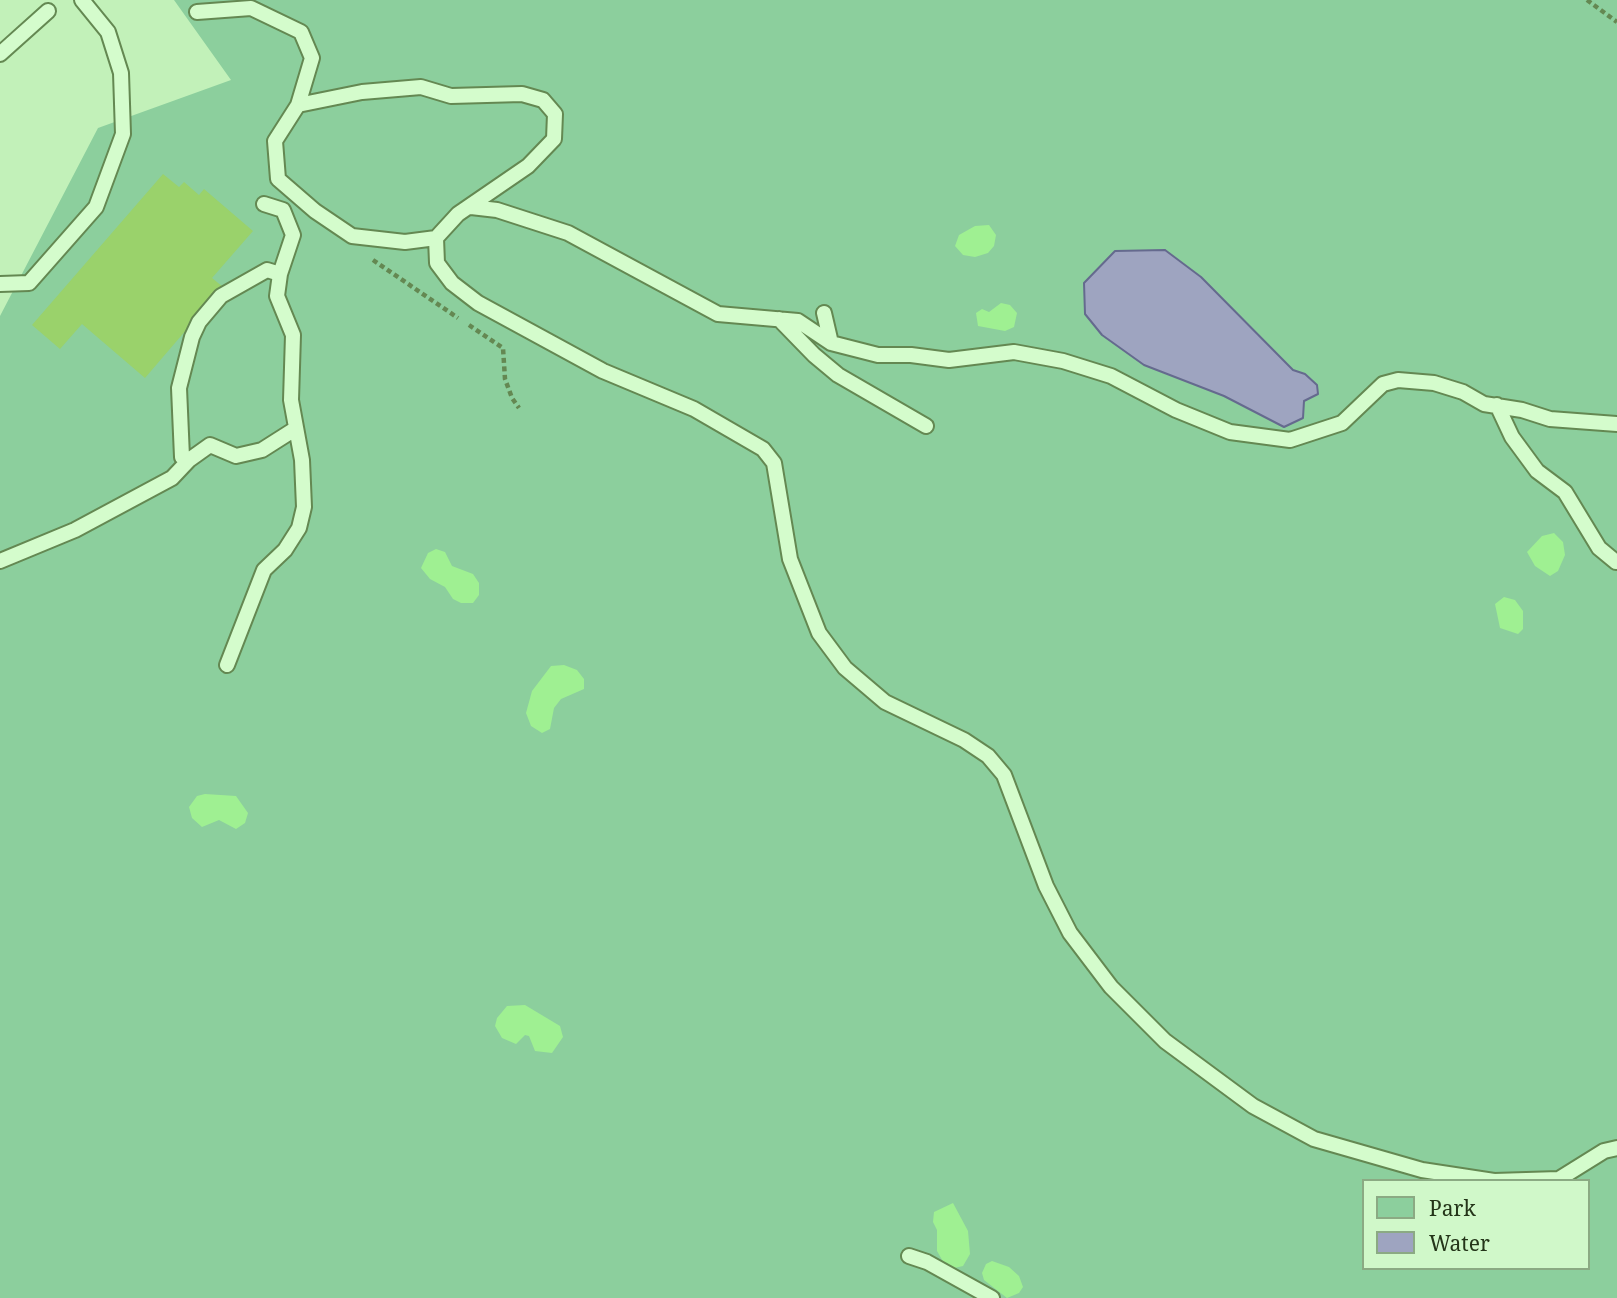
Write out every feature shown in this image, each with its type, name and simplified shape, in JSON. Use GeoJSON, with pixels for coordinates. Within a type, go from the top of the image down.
{"type":"FeatureCollection","features":[{"type":"Feature","properties":{"kind":"lane"},"geometry":{"type":"LineString","coordinates":[[0,284],[29,283],[96,207],[123,134],[121,73],[108,32],[82,0]]}},
{"type":"Feature","properties":{"kind":"lane"},"geometry":{"type":"LineString","coordinates":[[197,12],[254,4],[301,32],[312,58],[298,105],[275,141],[278,179],[315,211],[352,236],[405,242],[436,238],[458,214],[528,166],[554,139],[555,114],[542,100],[522,94],[451,96],[421,87],[362,92],[298,105]]}},
{"type":"Feature","properties":{"kind":"lane"},"geometry":{"type":"LineString","coordinates":[[0,54],[48,11]]}},
{"type":"Feature","properties":{"kind":"lane"},"geometry":{"type":"LineString","coordinates":[[226,665],[264,570],[285,550],[299,528],[304,507],[303,472],[291,401],[293,335],[277,296],[280,274],[293,235],[283,210],[264,204]]}},
{"type":"Feature","properties":{"kind":"lane"},"geometry":{"type":"LineString","coordinates":[[471,207],[497,210],[568,233],[718,314],[798,321],[831,343],[878,355],[911,355],[948,360],[1014,352],[1063,361],[1111,376],[1176,410],[1230,432],[1290,440],[1342,423],[1383,384],[1398,380],[1434,383],[1464,392],[1484,404],[1617,424]]}},
{"type":"Feature","properties":{"kind":"lane"},"geometry":{"type":"LineString","coordinates":[[436,238],[438,263],[452,283],[478,303],[603,371],[694,409],[763,449],[774,463],[790,559],[819,633],[845,668],[885,702],[964,740],[988,756],[1004,775],[1046,886],[1070,933],[1111,986],[1165,1041],[1253,1106],[1314,1139],[1422,1170],[1481,1179]]}},
{"type":"Feature","properties":{"kind":"lane"},"geometry":{"type":"LineString","coordinates":[[189,460],[182,457],[179,388],[192,337],[199,321],[220,296],[267,270],[280,274]]}},
{"type":"Feature","properties":{"kind":"lane"},"geometry":{"type":"LineString","coordinates":[[824,313],[831,343]]}},
{"type":"Feature","properties":{"kind":"lane"},"geometry":{"type":"LineString","coordinates":[[779,319],[838,375],[926,426]]}},
{"type":"Feature","properties":{"kind":"lane"},"geometry":{"type":"LineString","coordinates":[[1497,405],[1512,437],[1537,471],[1565,492],[1599,548],[1616,562]]}},
{"type":"Feature","properties":{"kind":"lane"},"geometry":{"type":"LineString","coordinates":[[0,561],[42,541],[75,530],[160,485],[172,478],[189,460],[209,445],[236,456],[262,450],[295,429]]}},
{"type":"Feature","properties":{"kind":"lane"},"geometry":{"type":"LineString","coordinates":[[1559,1179],[1604,1151],[1617,1148]]}},
{"type":"Feature","properties":{"kind":"lane"},"geometry":{"type":"LineString","coordinates":[[909,1256],[927,1262],[992,1298]]}},
{"type":"Feature","properties":{"kind":"path"},"geometry":{"type":"LineString","coordinates":[[1587,0],[1617,22]]}},
{"type":"Feature","properties":{"kind":"path"},"geometry":{"type":"LineString","coordinates":[[368,256],[503,348],[505,379],[519,408]]}},
{"type":"Feature","properties":{"kind":"green space"},"geometry":{"type":"Polygon","coordinates":[[[174,0],[1617,0],[1617,1298],[0,1298],[0,316],[98,128],[231,80],[174,0]]]}},
{"type":"Feature","properties":{"kind":"sand"},"geometry":{"type":"Polygon","coordinates":[[[989,225],[996,235],[994,246],[988,253],[975,257],[963,255],[955,246],[959,235],[975,226],[989,225]]]}},
{"type":"Feature","properties":{"kind":"sand"},"geometry":{"type":"Polygon","coordinates":[[[1001,303],[1010,305],[1017,313],[1014,327],[1005,331],[978,326],[976,313],[982,309],[989,312],[1001,303]]]}},
{"type":"Feature","properties":{"kind":"sand"},"geometry":{"type":"Polygon","coordinates":[[[1554,533],[1563,542],[1565,555],[1558,571],[1550,576],[1535,566],[1527,552],[1542,536],[1554,533]]]}},
{"type":"Feature","properties":{"kind":"sand"},"geometry":{"type":"Polygon","coordinates":[[[436,549],[445,552],[452,566],[473,574],[479,583],[479,595],[473,603],[461,603],[453,599],[445,587],[430,579],[421,568],[428,553],[436,549]]]}},
{"type":"Feature","properties":{"kind":"sand"},"geometry":{"type":"Polygon","coordinates":[[[1504,597],[1515,600],[1523,611],[1523,629],[1518,634],[1500,628],[1495,604],[1504,597]]]}},
{"type":"Feature","properties":{"kind":"sand"},"geometry":{"type":"Polygon","coordinates":[[[564,665],[577,670],[584,679],[584,689],[561,699],[554,708],[550,729],[542,733],[531,726],[526,713],[532,691],[551,666],[564,665]]]}},
{"type":"Feature","properties":{"kind":"sand"},"geometry":{"type":"Polygon","coordinates":[[[197,796],[236,796],[248,813],[245,823],[236,829],[219,820],[202,827],[192,818],[189,807],[197,796]]]}},
{"type":"Feature","properties":{"kind":"sand"},"geometry":{"type":"Polygon","coordinates":[[[525,1005],[560,1026],[563,1037],[552,1053],[535,1051],[529,1036],[525,1035],[516,1044],[502,1038],[495,1026],[497,1018],[507,1006],[525,1005]]]}},
{"type":"Feature","properties":{"kind":"sand"},"geometry":{"type":"Polygon","coordinates":[[[953,1203],[968,1231],[970,1254],[963,1266],[954,1268],[945,1265],[937,1251],[937,1230],[933,1222],[934,1212],[953,1203]]]}},
{"type":"Feature","properties":{"kind":"sand"},"geometry":{"type":"Polygon","coordinates":[[[992,1261],[1009,1267],[1019,1276],[1023,1287],[1019,1293],[1007,1298],[984,1280],[982,1273],[986,1264],[992,1261]]]}},
{"type":"Feature","properties":{"kind":"water"},"geometry":{"type":"Polygon","coordinates":[[[1165,250],[1201,277],[1293,370],[1305,374],[1317,385],[1318,394],[1304,401],[1303,418],[1284,427],[1224,396],[1144,365],[1102,335],[1085,314],[1084,283],[1115,251],[1165,250]]]}},
{"type":"Feature","properties":{"kind":"building"},"geometry":{"type":"Polygon","coordinates":[[[163,174],[179,187],[184,182],[199,195],[204,189],[253,231],[212,278],[223,287],[145,378],[82,324],[60,349],[32,325],[163,174]]]}}]}
